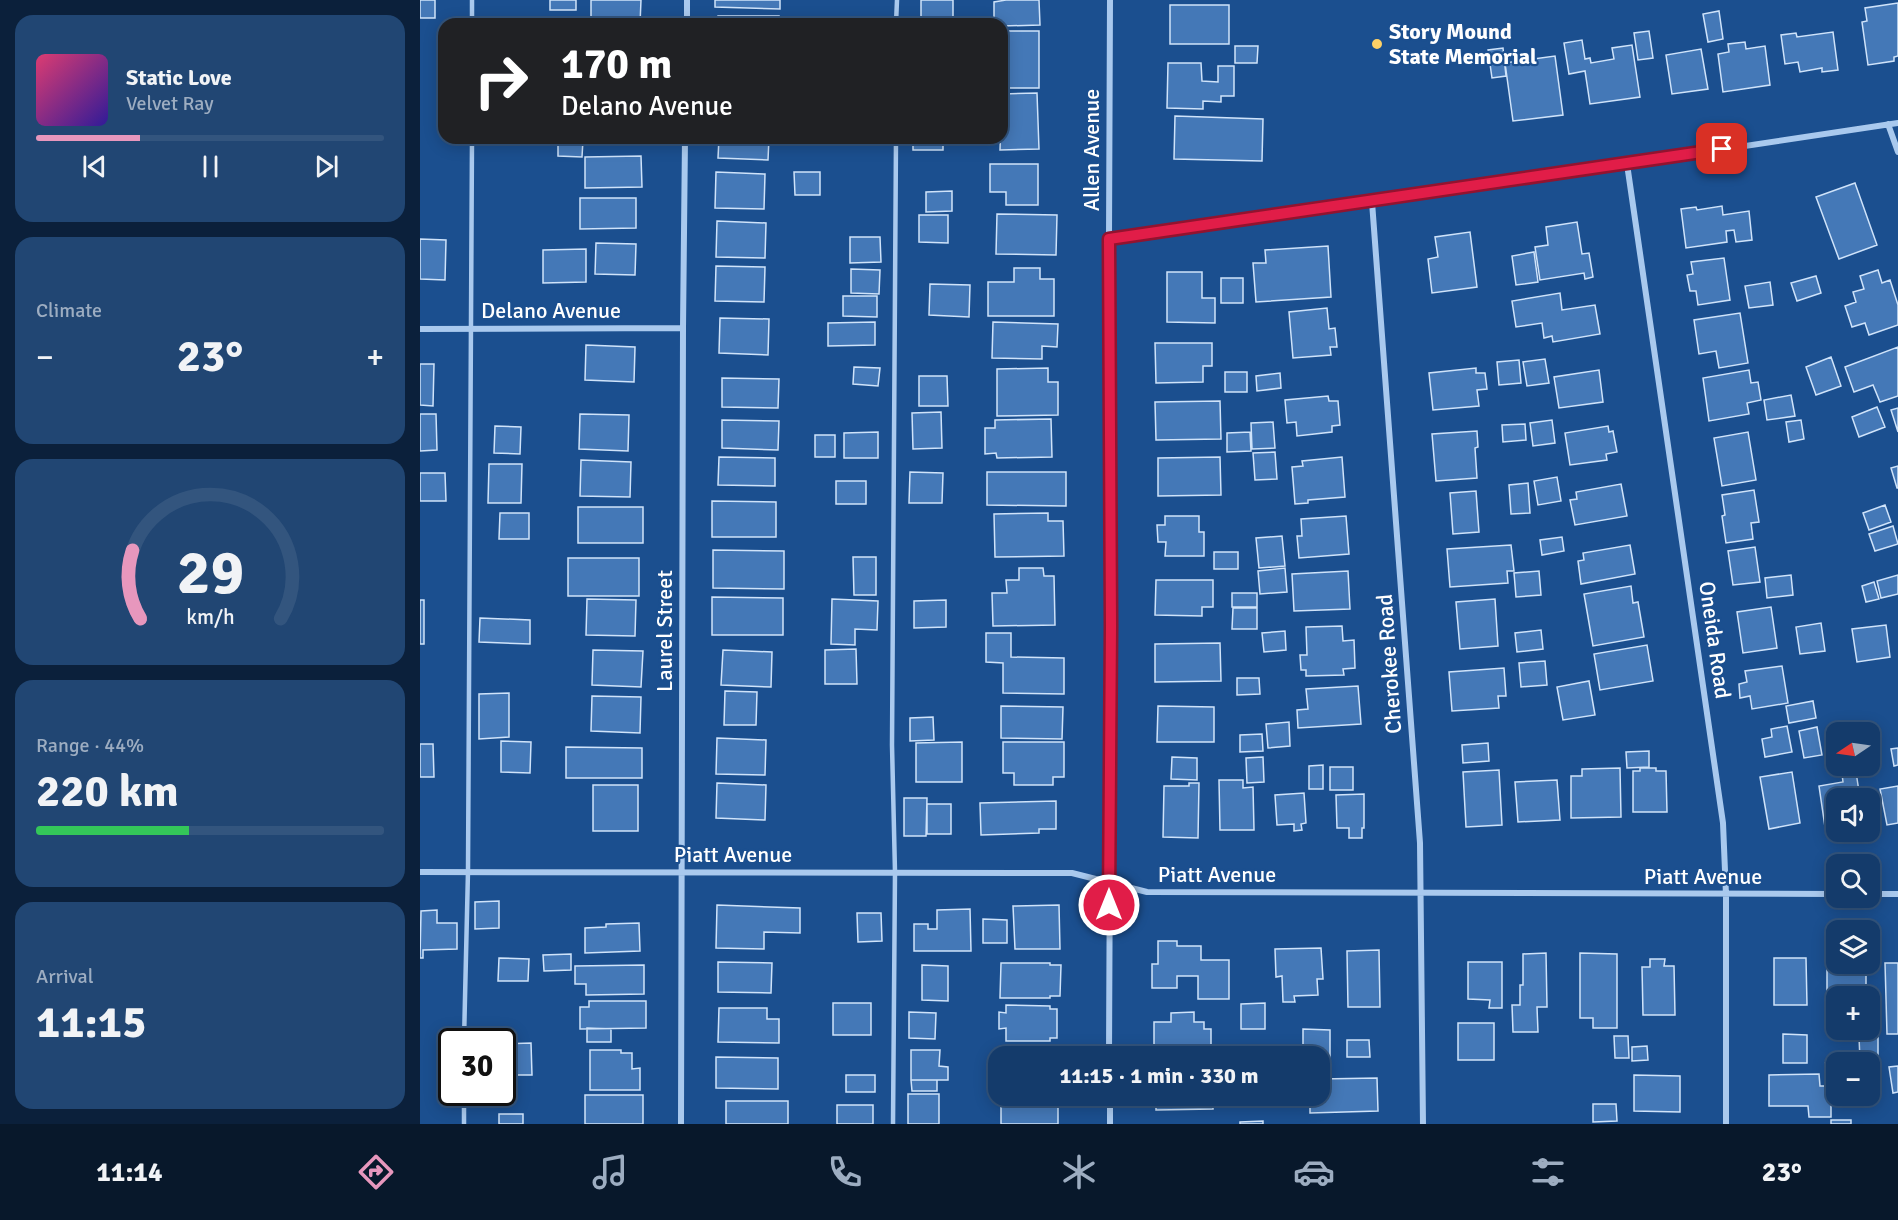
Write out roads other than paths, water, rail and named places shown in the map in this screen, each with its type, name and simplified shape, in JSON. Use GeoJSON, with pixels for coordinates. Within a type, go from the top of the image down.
{"type":"FeatureCollection","features":[{"type":"Feature","properties":{"kind":"street"},"geometry":{"type":"LineString","coordinates":[[687,0],[687,18]]}},
{"type":"Feature","properties":{"kind":"street","name":"Allen Avenue"},"geometry":{"type":"LineString","coordinates":[[1110,0],[1110,1046]]}},
{"type":"Feature","properties":{"kind":"street"},"geometry":{"type":"LineString","coordinates":[[1109,239],[1898,123]]}},
{"type":"Feature","properties":{"kind":"street"},"geometry":{"type":"LineString","coordinates":[[1888,124],[1898,152]]}},
{"type":"Feature","properties":{"kind":"street","name":"Laurel Street"},"geometry":{"type":"LineString","coordinates":[[681,1124],[685,144]]}},
{"type":"Feature","properties":{"kind":"street","name":"Oneida Road"},"geometry":{"type":"LineString","coordinates":[[1627,164],[1723,823],[1726,895],[1726,1124]]}},
{"type":"Feature","properties":{"kind":"street","name":"Cherokee Road"},"geometry":{"type":"LineString","coordinates":[[1372,202],[1420,843],[1423,1124]]}},
{"type":"Feature","properties":{"kind":"street","name":"Delano Avenue"},"geometry":{"type":"LineString","coordinates":[[420,329],[683,328]]}},
{"type":"Feature","properties":{"kind":"street","name":"Piatt Avenue"},"geometry":{"type":"LineString","coordinates":[[420,872],[1072,873],[1147,892],[1826,894]]}},
{"type":"Feature","properties":{"kind":"street"},"geometry":{"type":"LineString","coordinates":[[1880,894],[1898,894]]}},
{"type":"Feature","properties":{"kind":"street"},"geometry":{"type":"LineString","coordinates":[[1110,1106],[1110,1124]]}},
{"type":"Feature","properties":{"kind":"lane"},"geometry":{"type":"LineString","coordinates":[[472,0],[472,18]]}},
{"type":"Feature","properties":{"kind":"lane"},"geometry":{"type":"LineString","coordinates":[[896,18],[897,0]]}},
{"type":"Feature","properties":{"kind":"lane"},"geometry":{"type":"LineString","coordinates":[[464,1028],[468,871],[472,144]]}},
{"type":"Feature","properties":{"kind":"lane"},"geometry":{"type":"LineString","coordinates":[[893,1124],[895,872],[892,745],[896,144]]}},
{"type":"Feature","properties":{"kind":"lane"},"geometry":{"type":"LineString","coordinates":[[464,1106],[464,1124]]}},
{"type":"Feature","properties":{"kind":"place","name":"Story Mound State Memorial"},"geometry":{"type":"Point","coordinates":[1377,44]}}]}
